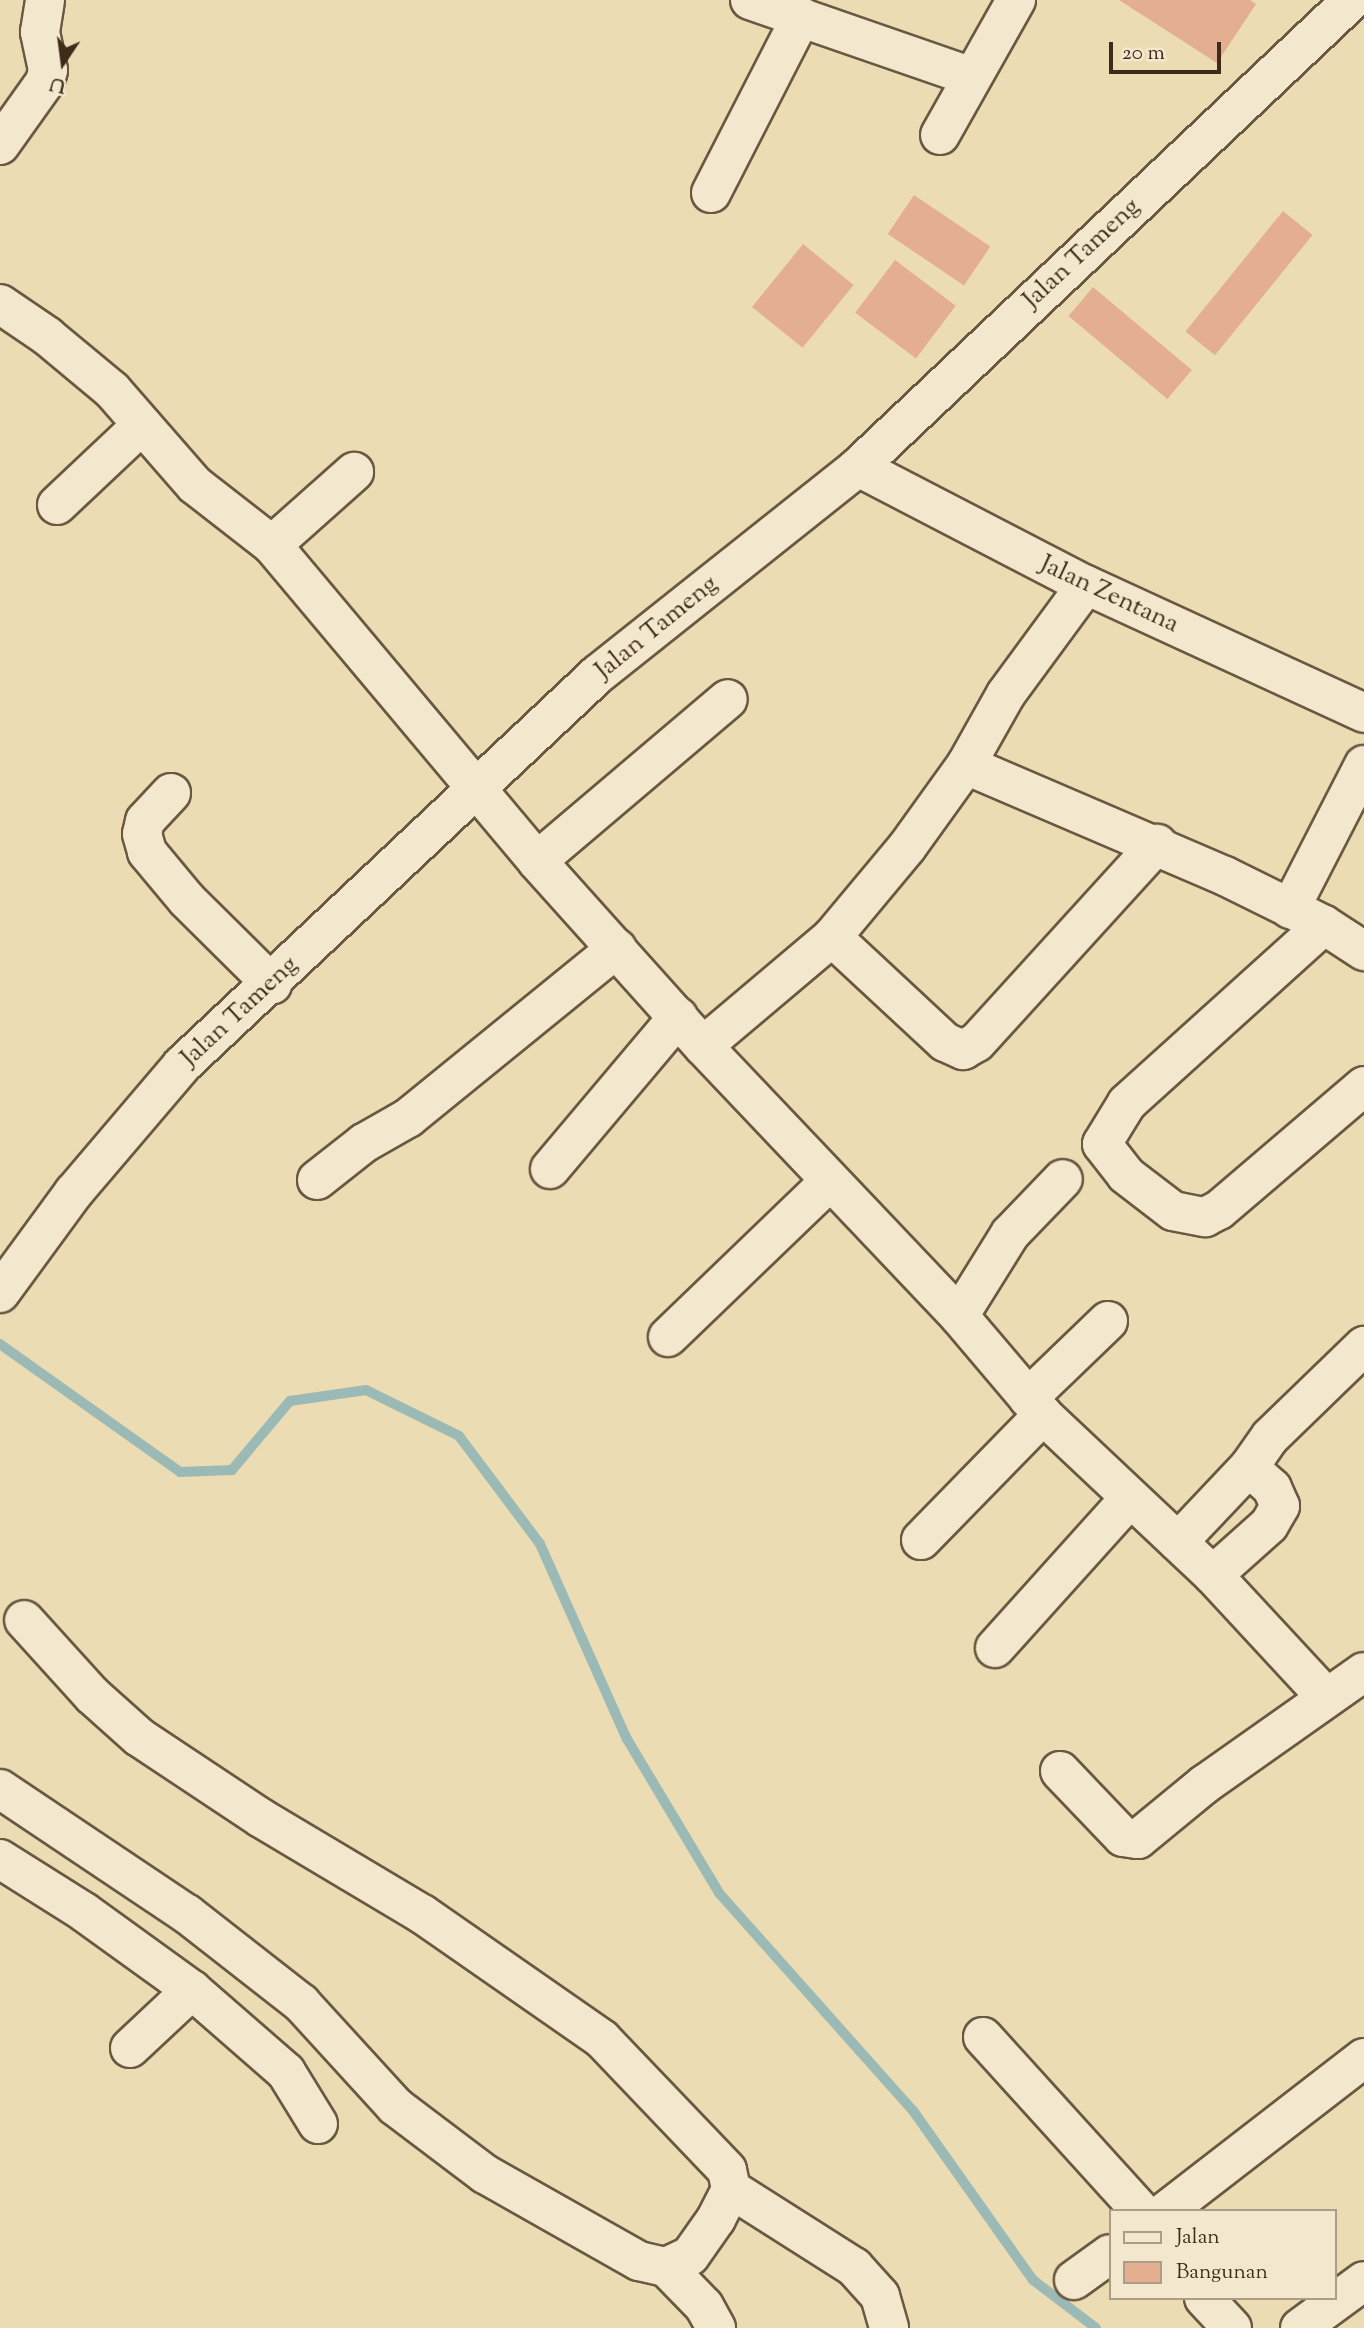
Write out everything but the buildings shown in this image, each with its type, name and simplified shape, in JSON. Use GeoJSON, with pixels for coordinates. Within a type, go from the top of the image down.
{"type":"FeatureCollection","features":[{"type":"Feature","properties":{"kind":"street"},"geometry":{"type":"LineString","coordinates":[[0,145],[45,82],[48,70],[40,32],[45,0]]}},
{"type":"Feature","properties":{"kind":"street"},"geometry":{"type":"LineString","coordinates":[[750,0],[972,77]]}},
{"type":"Feature","properties":{"kind":"street"},"geometry":{"type":"LineString","coordinates":[[940,135],[1016,0]]}},
{"type":"Feature","properties":{"kind":"street","name":"Jalan Tameng"},"geometry":{"type":"LineString","coordinates":[[3,1289],[74,1192],[182,1065],[272,984],[475,785],[598,674],[858,467],[1352,0]]}},
{"type":"Feature","properties":{"kind":"street"},"geometry":{"type":"LineString","coordinates":[[710,194],[801,18]]}},
{"type":"Feature","properties":{"kind":"street"},"geometry":{"type":"LineString","coordinates":[[0,304],[47,336],[112,390],[195,485],[272,545],[537,861],[703,1046],[959,1316],[1036,1407],[1213,1575],[1325,1696]]}},
{"type":"Feature","properties":{"kind":"street"},"geometry":{"type":"LineString","coordinates":[[57,505],[142,425]]}},
{"type":"Feature","properties":{"kind":"street","name":"Jalan Zentana"},"geometry":{"type":"LineString","coordinates":[[858,467],[1086,585],[1364,713]]}},
{"type":"Feature","properties":{"kind":"street"},"geometry":{"type":"LineString","coordinates":[[272,545],[354,472]]}},
{"type":"Feature","properties":{"kind":"street"},"geometry":{"type":"LineString","coordinates":[[703,1046],[832,937],[906,847],[965,765],[1006,694],[1086,585]]}},
{"type":"Feature","properties":{"kind":"street"},"geometry":{"type":"LineString","coordinates":[[537,861],[728,699]]}},
{"type":"Feature","properties":{"kind":"street"},"geometry":{"type":"LineString","coordinates":[[965,765],[1157,844],[1307,917],[1364,951]]}},
{"type":"Feature","properties":{"kind":"street"},"geometry":{"type":"LineString","coordinates":[[1364,765],[1307,917],[1127,1104],[1102,1144],[1126,1175],[1173,1211],[1205,1217],[1219,1210],[1364,1086]]}},
{"type":"Feature","properties":{"kind":"street"},"geometry":{"type":"LineString","coordinates":[[171,793],[145,821],[142,834],[148,852],[187,900],[272,984]]}},
{"type":"Feature","properties":{"kind":"street"},"geometry":{"type":"LineString","coordinates":[[832,937],[945,1042],[963,1050],[977,1042],[1157,844]]}},
{"type":"Feature","properties":{"kind":"street"},"geometry":{"type":"LineString","coordinates":[[317,1181],[364,1143],[408,1118],[617,948]]}},
{"type":"Feature","properties":{"kind":"street"},"geometry":{"type":"LineString","coordinates":[[550,1169],[678,1017]]}},
{"type":"Feature","properties":{"kind":"street"},"geometry":{"type":"LineString","coordinates":[[959,1316],[1010,1234],[1062,1179]]}},
{"type":"Feature","properties":{"kind":"street"},"geometry":{"type":"LineString","coordinates":[[668,1337],[830,1181]]}},
{"type":"Feature","properties":{"kind":"street"},"geometry":{"type":"LineString","coordinates":[[921,1540],[1108,1321]]}},
{"type":"Feature","properties":{"kind":"street"},"geometry":{"type":"LineString","coordinates":[[1178,1542],[1249,1467],[1270,1437],[1364,1346]]}},
{"type":"Feature","properties":{"kind":"street"},"geometry":{"type":"LineString","coordinates":[[1213,1575],[1269,1525],[1280,1506],[1272,1488],[1249,1467]]}},
{"type":"Feature","properties":{"kind":"street"},"geometry":{"type":"LineString","coordinates":[[995,1648],[1130,1498]]}},
{"type":"Feature","properties":{"kind":"street"},"geometry":{"type":"LineString","coordinates":[[24,1620],[92,1695],[139,1737],[261,1818],[422,1914],[602,2039],[727,2170],[731,2189],[690,2256],[666,2267]]}},
{"type":"Feature","properties":{"kind":"street"},"geometry":{"type":"LineString","coordinates":[[1060,1771],[1123,1837],[1138,1839],[1325,1696],[1364,1672]]}},
{"type":"Feature","properties":{"kind":"street"},"geometry":{"type":"LineString","coordinates":[[0,1789],[187,1914],[330,2031],[395,2106],[485,2174],[639,2260],[666,2267],[704,2306],[716,2328]]}},
{"type":"Feature","properties":{"kind":"street"},"geometry":{"type":"LineString","coordinates":[[0,1859],[84,1912],[192,1990],[286,2072],[318,2124]]}},
{"type":"Feature","properties":{"kind":"street"},"geometry":{"type":"LineString","coordinates":[[130,2048],[192,1990]]}},
{"type":"Feature","properties":{"kind":"street"},"geometry":{"type":"LineString","coordinates":[[286,2072],[330,2031]]}},
{"type":"Feature","properties":{"kind":"street"},"geometry":{"type":"LineString","coordinates":[[983,2037],[1139,2209]]}},
{"type":"Feature","properties":{"kind":"street"},"geometry":{"type":"LineString","coordinates":[[1170,2209],[1364,2058]]}},
{"type":"Feature","properties":{"kind":"street"},"geometry":{"type":"LineString","coordinates":[[731,2189],[854,2267],[880,2296],[889,2328]]}},
{"type":"Feature","properties":{"kind":"street"},"geometry":{"type":"LineString","coordinates":[[1074,2280],[1108,2255]]}},
{"type":"Feature","properties":{"kind":"street"},"geometry":{"type":"LineString","coordinates":[[1300,2328],[1364,2281]]}},
{"type":"Feature","properties":{"kind":"street"},"geometry":{"type":"LineString","coordinates":[[1206,2300],[1232,2328]]}},
{"type":"Feature","properties":{"kind":"waterway"},"geometry":{"type":"LineString","coordinates":[[0,1344],[180,1472],[232,1470],[290,1401],[366,1390],[459,1436],[540,1544],[627,1739],[719,1893],[914,2112],[1033,2280],[1096,2328]]}}]}
